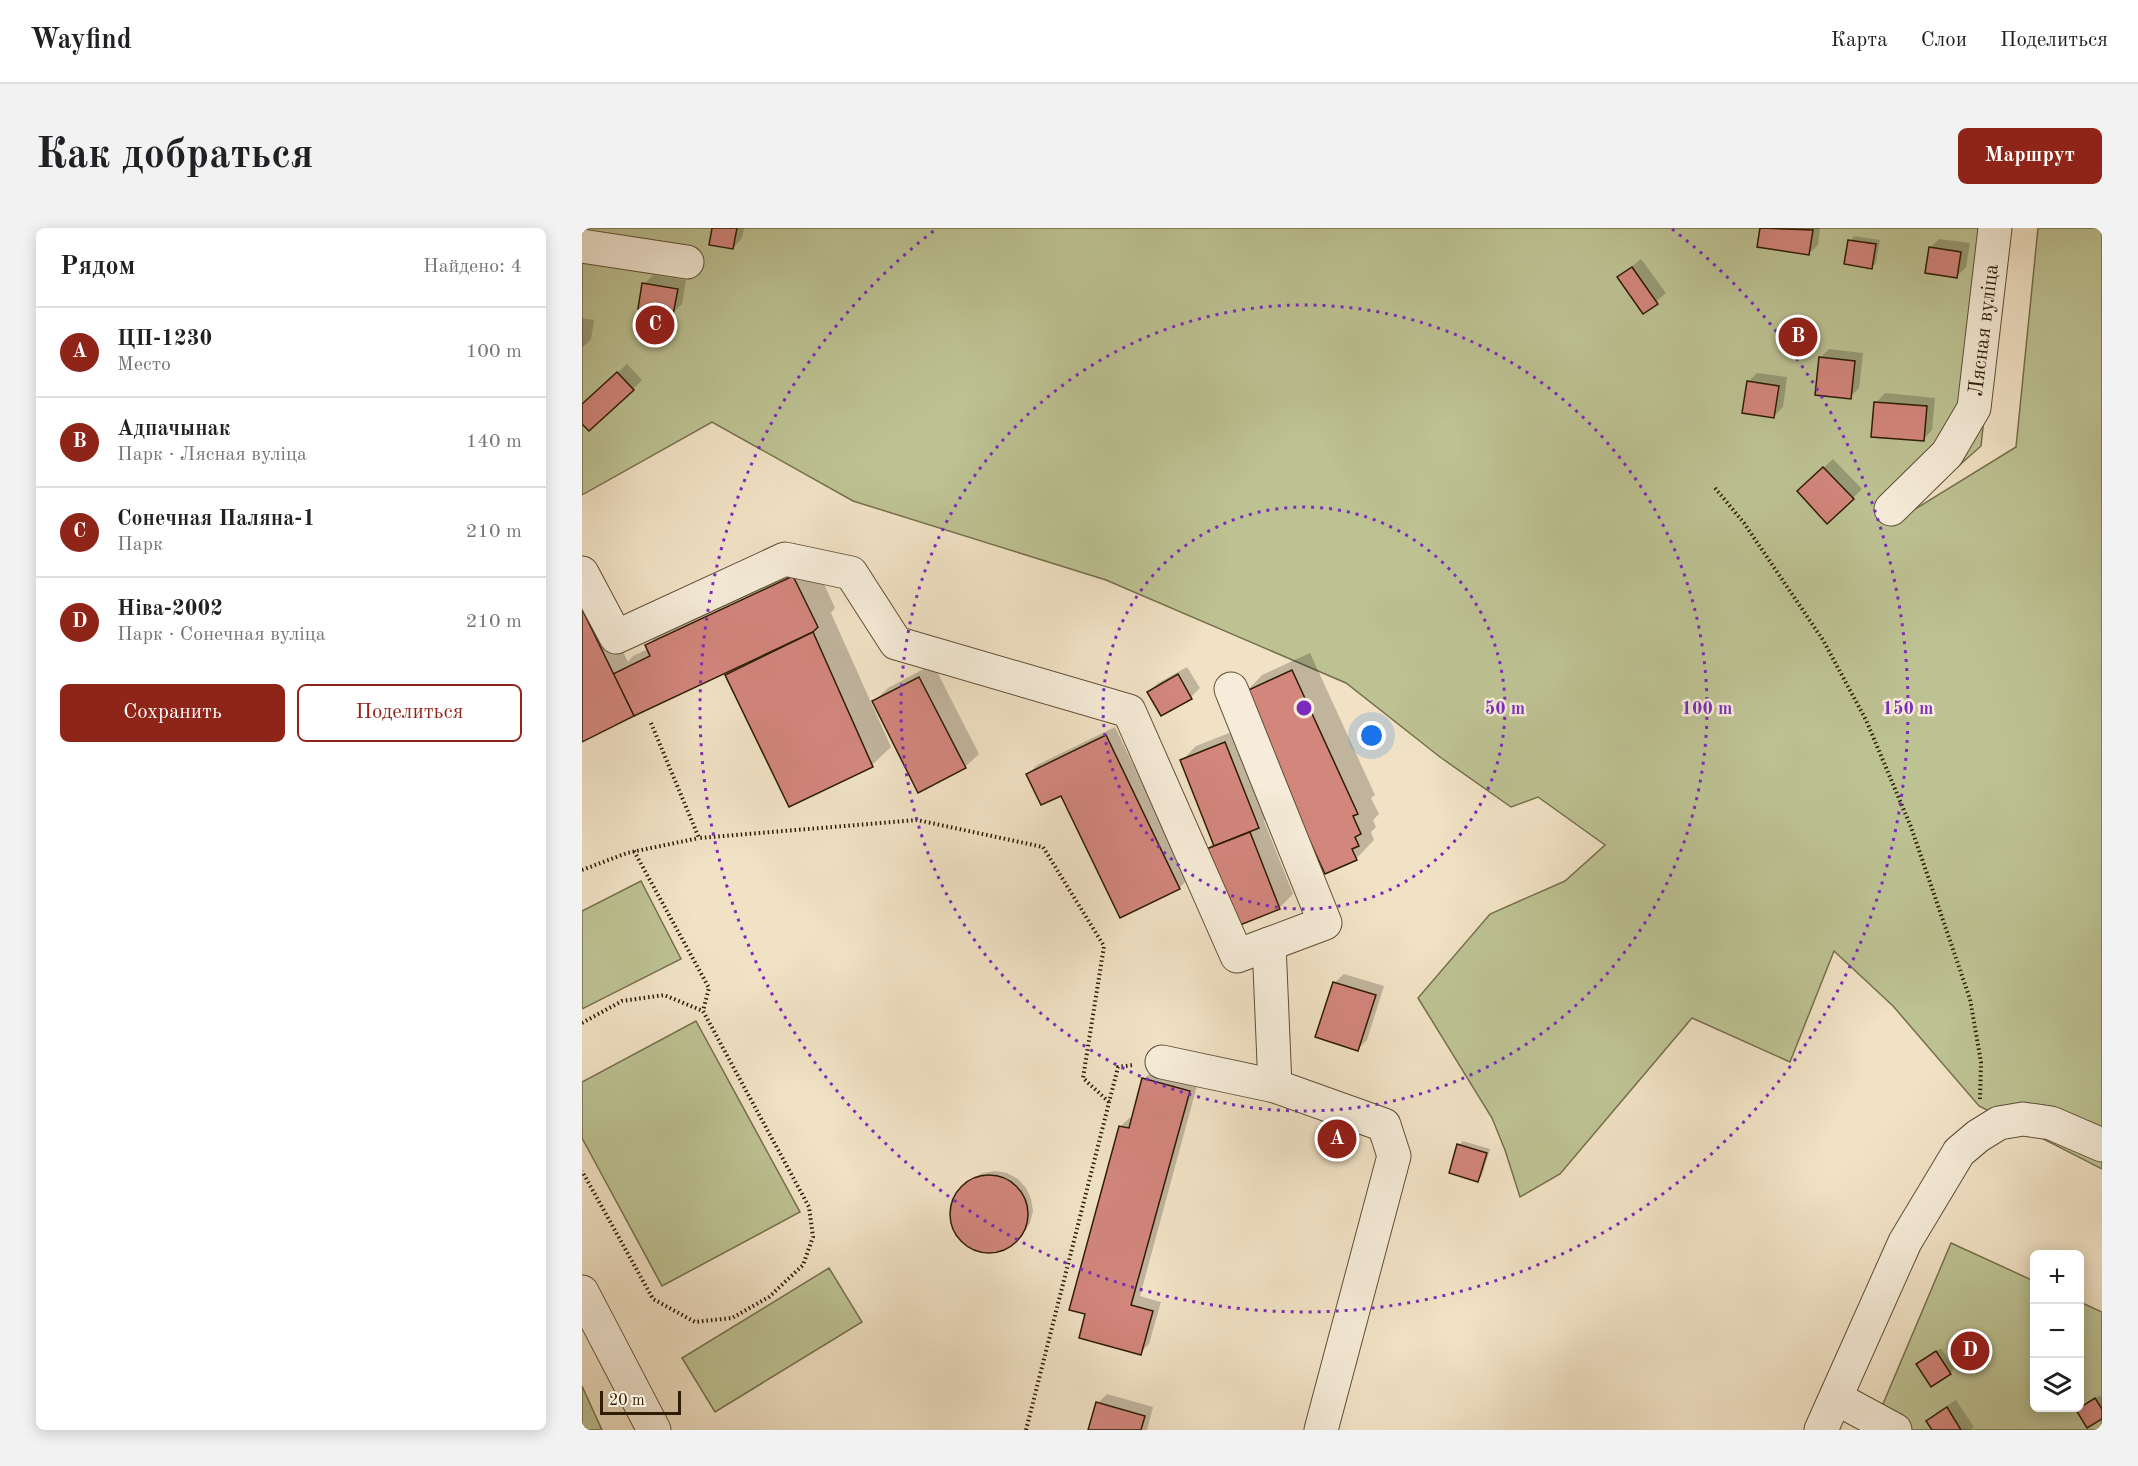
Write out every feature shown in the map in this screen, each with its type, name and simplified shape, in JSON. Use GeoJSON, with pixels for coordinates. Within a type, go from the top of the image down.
{"type":"FeatureCollection","features":[{"type":"Feature","properties":{"kind":"street","name":"Лясная вуліца"},"geometry":{"type":"LineString","coordinates":[[1891,509],[1947,454],[1974,408],[1995,228]]}},
{"type":"Feature","properties":{"kind":"street"},"geometry":{"type":"LineString","coordinates":[[582,246],[687,262]]}},
{"type":"Feature","properties":{"kind":"street"},"geometry":{"type":"LineString","coordinates":[[582,573],[616,637],[785,559],[851,573],[896,643],[1129,711],[1237,956],[1325,923],[1231,689]]}},
{"type":"Feature","properties":{"kind":"street"},"geometry":{"type":"LineString","coordinates":[[1269,944],[1275,1086]]}},
{"type":"Feature","properties":{"kind":"street"},"geometry":{"type":"LineString","coordinates":[[1162,1062],[1275,1086],[1384,1125],[1394,1156],[1321,1430]]}},
{"type":"Feature","properties":{"kind":"street"},"geometry":{"type":"LineString","coordinates":[[1821,1430],[1905,1242],[1959,1152],[1978,1136],[1999,1123],[2023,1119],[2051,1123],[2102,1145]]}},
{"type":"Feature","properties":{"kind":"street"},"geometry":{"type":"LineString","coordinates":[[582,1292],[654,1430]]}},
{"type":"Feature","properties":{"kind":"street"},"geometry":{"type":"LineString","coordinates":[[1836,1398],[1886,1424]]}},
{"type":"Feature","properties":{"kind":"path"},"geometry":{"type":"LineString","coordinates":[[1715,488],[1744,523],[1823,640],[1866,720],[1911,827],[1970,999],[1982,1062],[1978,1136]]}},
{"type":"Feature","properties":{"kind":"path"},"geometry":{"type":"LineString","coordinates":[[651,723],[699,838]]}},
{"type":"Feature","properties":{"kind":"path"},"geometry":{"type":"LineString","coordinates":[[582,870],[634,851],[699,838],[917,820],[1043,847],[1104,946],[1083,1078],[1109,1102]]}},
{"type":"Feature","properties":{"kind":"path"},"geometry":{"type":"LineString","coordinates":[[634,851],[709,988],[703,1011]]}},
{"type":"Feature","properties":{"kind":"path"},"geometry":{"type":"LineString","coordinates":[[582,1023],[622,1001],[664,995],[703,1011],[809,1207],[813,1237],[803,1265],[769,1297],[732,1318],[695,1322],[652,1299],[582,1171]]}},
{"type":"Feature","properties":{"kind":"path"},"geometry":{"type":"LineString","coordinates":[[1026,1430],[1118,1067],[1162,1062]]}},
{"type":"Feature","properties":{"kind":"green space"},"geometry":{"type":"Polygon","coordinates":[[[582,228],[2005,228],[1981,446],[1899,519],[2016,447],[2038,228],[2102,228],[2102,1169],[1979,1106],[1893,1006],[1834,951],[1790,1062],[1692,1018],[1560,1174],[1520,1197],[1492,1118],[1418,998],[1490,914],[1565,881],[1605,845],[1538,797],[1511,807],[1440,757],[1346,683],[1106,580],[853,501],[712,422],[582,495],[582,228]]]}},
{"type":"Feature","properties":{"kind":"green space"},"geometry":{"type":"Polygon","coordinates":[[[641,881],[681,959],[582,1009],[582,911],[641,881]]]}},
{"type":"Feature","properties":{"kind":"green space"},"geometry":{"type":"Polygon","coordinates":[[[696,1021],[800,1212],[662,1286],[582,1138],[582,1082],[696,1021]]]}},
{"type":"Feature","properties":{"kind":"green space"},"geometry":{"type":"Polygon","coordinates":[[[1951,1243],[2030,1279],[2030,1412],[2084,1412],[2084,1304],[2102,1312],[2102,1430],[1872,1430],[1951,1243]]]}},
{"type":"Feature","properties":{"kind":"green space"},"geometry":{"type":"Polygon","coordinates":[[[829,1268],[862,1322],[715,1412],[682,1358],[829,1268]]]}},
{"type":"Feature","properties":{"kind":"green space"},"geometry":{"type":"Polygon","coordinates":[[[582,1386],[602,1430],[582,1430],[582,1386]]]}},
{"type":"Feature","properties":{"kind":"building"},"geometry":{"type":"Polygon","coordinates":[[[712,228],[737,228],[733,249],[709,245],[712,228]]]}},
{"type":"Feature","properties":{"kind":"building"},"geometry":{"type":"Polygon","coordinates":[[[1760,228],[1813,230],[1809,255],[1757,247],[1760,228]]]}},
{"type":"Feature","properties":{"kind":"building"},"geometry":{"type":"Polygon","coordinates":[[[1848,240],[1876,244],[1872,269],[1844,264],[1848,240]]]}},
{"type":"Feature","properties":{"kind":"building"},"geometry":{"type":"Polygon","coordinates":[[[1929,247],[1961,252],[1957,278],[1925,273],[1929,247]]]}},
{"type":"Feature","properties":{"kind":"building"},"geometry":{"type":"Polygon","coordinates":[[[1632,267],[1658,304],[1643,314],[1617,277],[1632,267]]]}},
{"type":"Feature","properties":{"kind":"building"},"geometry":{"type":"Polygon","coordinates":[[[642,283],[678,289],[673,315],[638,309],[642,283]]]}},
{"type":"Feature","properties":{"kind":"building"},"geometry":{"type":"Polygon","coordinates":[[[1819,357],[1855,361],[1851,399],[1815,395],[1819,357]]]}},
{"type":"Feature","properties":{"kind":"building"},"geometry":{"type":"Polygon","coordinates":[[[617,372],[634,390],[589,431],[582,424],[582,404],[617,372]]]}},
{"type":"Feature","properties":{"kind":"building"},"geometry":{"type":"Polygon","coordinates":[[[1747,381],[1779,386],[1774,418],[1742,413],[1747,381]]]}},
{"type":"Feature","properties":{"kind":"building"},"geometry":{"type":"Polygon","coordinates":[[[1874,402],[1927,406],[1924,441],[1871,437],[1874,402]]]}},
{"type":"Feature","properties":{"kind":"building"},"geometry":{"type":"Polygon","coordinates":[[[1823,467],[1854,499],[1827,524],[1797,491],[1823,467]]]}},
{"type":"Feature","properties":{"kind":"building"},"geometry":{"type":"Polygon","coordinates":[[[793,576],[818,627],[813,632],[634,716],[613,674],[650,656],[645,645],[793,576]]]}},
{"type":"Feature","properties":{"kind":"building"},"geometry":{"type":"Polygon","coordinates":[[[582,609],[634,716],[582,742],[582,609]]]}},
{"type":"Feature","properties":{"kind":"building"},"geometry":{"type":"Polygon","coordinates":[[[813,632],[873,767],[789,807],[725,675],[813,632]]]}},
{"type":"Feature","properties":{"kind":"building"},"geometry":{"type":"Polygon","coordinates":[[[1292,670],[1358,814],[1353,816],[1361,834],[1355,837],[1359,846],[1352,849],[1357,860],[1325,874],[1242,693],[1292,670]]]}},
{"type":"Feature","properties":{"kind":"building"},"geometry":{"type":"Polygon","coordinates":[[[1178,674],[1192,699],[1161,716],[1147,692],[1178,674]]]}},
{"type":"Feature","properties":{"kind":"building"},"geometry":{"type":"Polygon","coordinates":[[[919,677],[966,768],[918,793],[872,701],[919,677]]]}},
{"type":"Feature","properties":{"kind":"building"},"geometry":{"type":"Polygon","coordinates":[[[1106,735],[1180,889],[1120,918],[1061,796],[1041,805],[1026,774],[1106,735]]]}},
{"type":"Feature","properties":{"kind":"building"},"geometry":{"type":"Polygon","coordinates":[[[1225,742],[1259,828],[1214,846],[1180,760],[1225,742]]]}},
{"type":"Feature","properties":{"kind":"building"},"geometry":{"type":"Polygon","coordinates":[[[1250,832],[1280,909],[1235,927],[1204,850],[1250,832]]]}},
{"type":"Feature","properties":{"kind":"building"},"geometry":{"type":"Polygon","coordinates":[[[1333,982],[1376,995],[1358,1051],[1315,1037],[1333,982]]]}},
{"type":"Feature","properties":{"kind":"building"},"geometry":{"type":"Polygon","coordinates":[[[1142,1078],[1190,1091],[1131,1305],[1153,1311],[1141,1355],[1079,1338],[1085,1314],[1069,1310],[1119,1126],[1129,1128],[1142,1078]]]}},
{"type":"Feature","properties":{"kind":"building"},"geometry":{"type":"Polygon","coordinates":[[[1326,1123],[1354,1130],[1348,1155],[1320,1148],[1326,1123]]]}},
{"type":"Feature","properties":{"kind":"building"},"geometry":{"type":"Polygon","coordinates":[[[1457,1144],[1487,1153],[1478,1182],[1449,1173],[1457,1144]]]}},
{"type":"Feature","properties":{"kind":"building"},"geometry":{"type":"Polygon","coordinates":[[[981,1175],[997,1175],[1011,1181],[1022,1192],[1028,1206],[1028,1222],[1022,1236],[1011,1247],[997,1253],[981,1253],[967,1247],[956,1236],[950,1222],[950,1206],[956,1192],[967,1181],[981,1175]]]}},
{"type":"Feature","properties":{"kind":"building"},"geometry":{"type":"Polygon","coordinates":[[[1936,1351],[1951,1374],[1931,1387],[1916,1364],[1936,1351]]]}},
{"type":"Feature","properties":{"kind":"building"},"geometry":{"type":"Polygon","coordinates":[[[2095,1398],[2102,1409],[2102,1419],[2087,1428],[2077,1412],[2084,1412],[2084,1405],[2095,1398]]]}},
{"type":"Feature","properties":{"kind":"building"},"geometry":{"type":"Polygon","coordinates":[[[1096,1402],[1145,1416],[1141,1430],[1088,1430],[1096,1402]]]}},
{"type":"Feature","properties":{"kind":"building"},"geometry":{"type":"Polygon","coordinates":[[[1947,1407],[1961,1430],[1932,1430],[1926,1421],[1947,1407]]]}},
{"type":"Feature","properties":{"kind":"place","name":"Сонечная Паляна-1"},"geometry":{"type":"Point","coordinates":[655,325]}},
{"type":"Feature","properties":{"kind":"place","name":"Адпачынак"},"geometry":{"type":"Point","coordinates":[1798,337]}},
{"type":"Feature","properties":{"kind":"place","name":"ЦП-1230"},"geometry":{"type":"Point","coordinates":[1337,1139]}},
{"type":"Feature","properties":{"kind":"place","name":"Ніва-2002"},"geometry":{"type":"Point","coordinates":[1970,1351]}}]}
